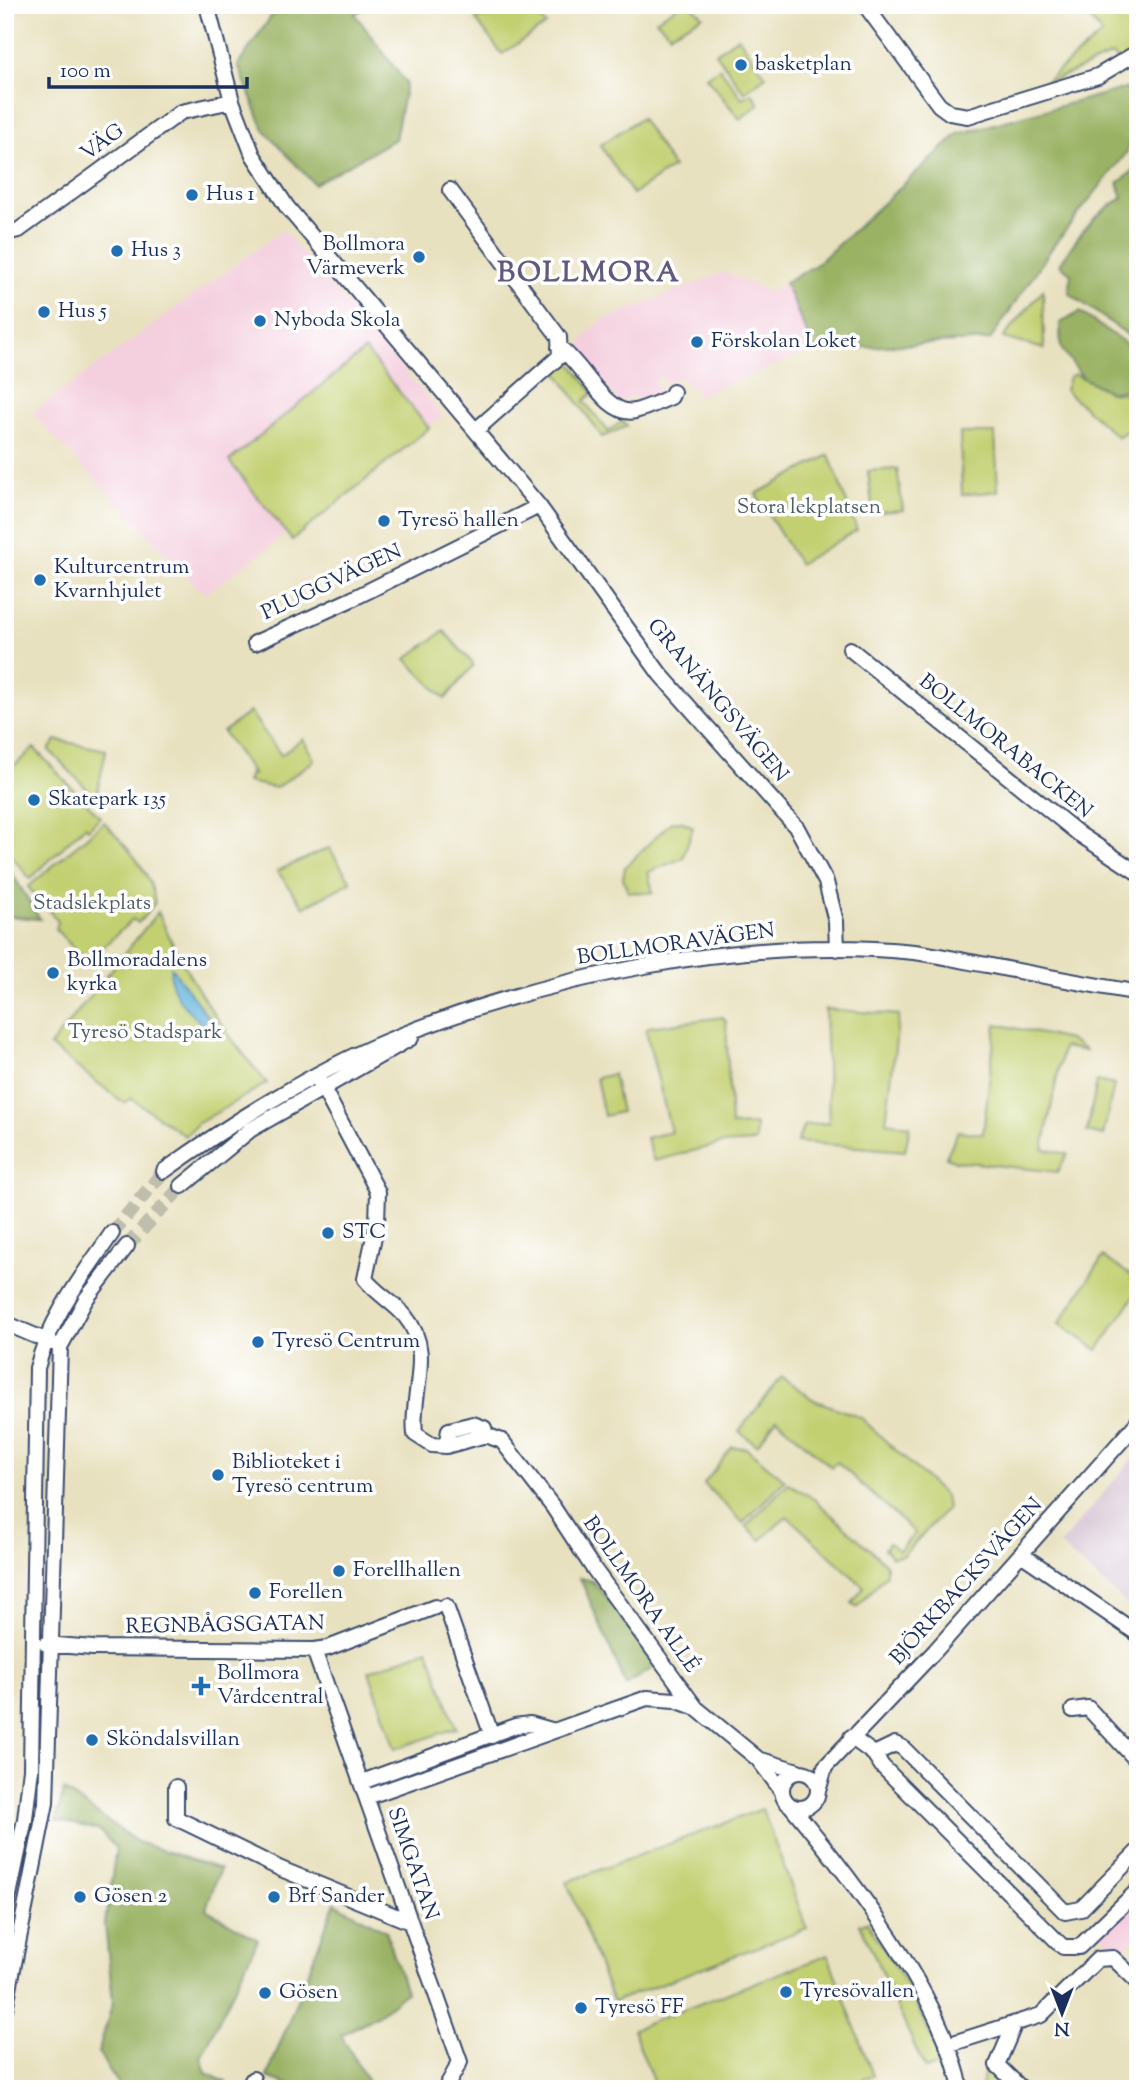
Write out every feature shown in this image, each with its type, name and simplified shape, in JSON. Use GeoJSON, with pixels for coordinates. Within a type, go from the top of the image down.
{"type":"FeatureCollection","features":[{"type":"Feature","properties":{"kind":"street"},"geometry":{"type":"LineString","coordinates":[[865,5],[939,105],[950,113],[968,116],[1098,76],[1138,52]]}},
{"type":"Feature","properties":{"kind":"street","name":"GRANÄNGSVÄGEN"},"geometry":{"type":"LineString","coordinates":[[207,7],[232,101],[253,155],[287,207],[540,506],[660,674],[746,767],[807,842],[827,882],[836,922],[837,949]]}},
{"type":"Feature","properties":{"kind":"street","name":"VÄG"},"geometry":{"type":"LineString","coordinates":[[5,233],[28,224],[181,112],[232,101]]}},
{"type":"Feature","properties":{"kind":"street"},"geometry":{"type":"LineString","coordinates":[[450,190],[559,337],[560,356],[476,430]]}},
{"type":"Feature","properties":{"kind":"street"},"geometry":{"type":"LineString","coordinates":[[559,347],[575,358],[611,408],[621,412],[635,411],[659,402],[671,397],[673,392]]}},
{"type":"Feature","properties":{"kind":"street","name":"PLUGGVÄGEN"},"geometry":{"type":"LineString","coordinates":[[256,643],[540,506]]}},
{"type":"Feature","properties":{"kind":"street","name":"BOLLMORABACKEN"},"geometry":{"type":"LineString","coordinates":[[850,649],[1079,834],[1138,873]]}},
{"type":"Feature","properties":{"kind":"street","name":"BOLLMORAVÄGEN"},"geometry":{"type":"LineString","coordinates":[[164,1171],[207,1140],[433,1025],[548,987],[623,971],[764,950],[915,952],[1138,993]]}},
{"type":"Feature","properties":{"kind":"street","name":"BOLLMORAVÄGEN"},"geometry":{"type":"LineString","coordinates":[[182,1186],[250,1130],[319,1082]]}},
{"type":"Feature","properties":{"kind":"street","name":"BOLLMORA ALLÉ"},"geometry":{"type":"LineString","coordinates":[[319,1082],[378,1192],[377,1222],[365,1279],[407,1318],[416,1337],[422,1358],[415,1434],[426,1443],[446,1446],[486,1435],[502,1441],[553,1507],[696,1708],[758,1759],[782,1791],[785,1800],[817,1837],[877,1920],[940,2021],[961,2089]]}},
{"type":"Feature","properties":{"kind":"street"},"geometry":{"type":"LineString","coordinates":[[5,1914],[25,1819],[31,1769],[37,1368],[44,1338],[64,1301],[112,1233]]}},
{"type":"Feature","properties":{"kind":"street"},"geometry":{"type":"LineString","coordinates":[[5,2008],[46,1803],[52,1644],[53,1494],[60,1347],[86,1299],[127,1246]]}},
{"type":"Feature","properties":{"kind":"street"},"geometry":{"type":"LineString","coordinates":[[5,1323],[60,1347]]}},
{"type":"Feature","properties":{"kind":"street","name":"BJÖRKBACKSVÄGEN"},"geometry":{"type":"LineString","coordinates":[[817,1794],[825,1768],[851,1737],[935,1651],[1138,1422]]}},
{"type":"Feature","properties":{"kind":"street"},"geometry":{"type":"LineString","coordinates":[[1021,1554],[1138,1634]]}},
{"type":"Feature","properties":{"kind":"street","name":"REGNBÅGSGATAN"},"geometry":{"type":"LineString","coordinates":[[32,1644],[93,1648],[314,1650],[328,1648],[440,1606],[492,1736]]}},
{"type":"Feature","properties":{"kind":"street","name":"SIMGATAN"},"geometry":{"type":"LineString","coordinates":[[314,1650],[460,2062],[444,2089]]}},
{"type":"Feature","properties":{"kind":"street"},"geometry":{"type":"LineString","coordinates":[[367,1797],[647,1698],[675,1700],[696,1708]]}},
{"type":"Feature","properties":{"kind":"street"},"geometry":{"type":"LineString","coordinates":[[1073,1710],[1088,1708],[1138,1762]]}},
{"type":"Feature","properties":{"kind":"street"},"geometry":{"type":"LineString","coordinates":[[362,1782],[515,1726],[530,1724],[551,1730]]}},
{"type":"Feature","properties":{"kind":"street"},"geometry":{"type":"LineString","coordinates":[[851,1737],[874,1754],[882,1766],[1053,1940],[1063,1947],[1079,1947],[1138,1890]]}},
{"type":"Feature","properties":{"kind":"street"},"geometry":{"type":"LineString","coordinates":[[874,1754],[895,1744],[903,1748],[1065,1912],[1082,1909],[1138,1851]]}},
{"type":"Feature","properties":{"kind":"street","name":"BOLLMORA ALLÉ"},"geometry":{"type":"LineString","coordinates":[[758,1759],[804,1773]]}},
{"type":"Feature","properties":{"kind":"street","name":"BJÖRKBACKSVÄGEN"},"geometry":{"type":"LineString","coordinates":[[804,1773],[825,1768]]}},
{"type":"Feature","properties":{"kind":"street"},"geometry":{"type":"LineString","coordinates":[[782,1791],[785,1779],[804,1773],[817,1794],[817,1837]]}},
{"type":"Feature","properties":{"kind":"street"},"geometry":{"type":"LineString","coordinates":[[176,1787],[176,1818],[281,1869],[410,1922]]}},
{"type":"Feature","properties":{"kind":"street"},"geometry":{"type":"LineString","coordinates":[[792,1807],[808,1807],[817,1794]]}},
{"type":"Feature","properties":{"kind":"street"},"geometry":{"type":"LineString","coordinates":[[947,2045],[1041,2015],[1098,1959],[1112,1958],[1138,1982]]}},
{"type":"Feature","properties":{"kind":"street"},"geometry":{"type":"LineString","coordinates":[[1014,2023],[998,2065],[1022,2089]]}},
{"type":"Feature","properties":{"kind":"shaded area","name":"Nyboda Skola"},"geometry":{"type":"Polygon","coordinates":[[[283,230],[443,416],[205,595],[32,413],[283,230]]]}},
{"type":"Feature","properties":{"kind":"shaded area","name":"Förskolan Loket"},"geometry":{"type":"Polygon","coordinates":[[[725,272],[770,292],[785,283],[814,350],[698,396],[693,386],[688,387],[683,377],[664,384],[661,377],[655,379],[660,392],[637,401],[635,396],[619,402],[578,350],[586,335],[602,320],[725,272]]]}},
{"type":"Feature","properties":{"kind":"shaded area"},"geometry":{"type":"Polygon","coordinates":[[[1138,1452],[1138,1614],[1060,1545],[1138,1452]]]}},
{"type":"Feature","properties":{"kind":"shaded area"},"geometry":{"type":"Polygon","coordinates":[[[1138,1896],[1138,1934],[1120,1952],[1100,1933],[1138,1896]]]}},
{"type":"Feature","properties":{"kind":"green space"},"geometry":{"type":"Polygon","coordinates":[[[286,5],[369,5],[355,14],[406,83],[395,139],[314,184],[264,130],[238,65],[272,15],[286,5]]]}},
{"type":"Feature","properties":{"kind":"green space"},"geometry":{"type":"Polygon","coordinates":[[[502,5],[530,5],[546,25],[502,54],[476,20],[502,5]]]}},
{"type":"Feature","properties":{"kind":"green space"},"geometry":{"type":"Polygon","coordinates":[[[680,5],[691,5],[703,16],[670,34],[656,20],[680,5]]]}},
{"type":"Feature","properties":{"kind":"green space"},"geometry":{"type":"Polygon","coordinates":[[[1080,5],[1138,5],[1138,76],[1112,55],[1040,86],[1102,34],[1080,5]]]}},
{"type":"Feature","properties":{"kind":"green space","name":"basketplan"},"geometry":{"type":"Polygon","coordinates":[[[738,37],[766,76],[744,92],[716,53],[738,37]]]}},
{"type":"Feature","properties":{"kind":"green space"},"geometry":{"type":"Polygon","coordinates":[[[720,68],[742,98],[752,93],[759,104],[740,119],[706,77],[720,68]]]}},
{"type":"Feature","properties":{"kind":"green space"},"geometry":{"type":"Polygon","coordinates":[[[1126,88],[1138,98],[1138,111],[1127,152],[1054,245],[990,340],[814,350],[785,283],[817,264],[958,134],[1126,88]]]}},
{"type":"Feature","properties":{"kind":"green space"},"geometry":{"type":"Polygon","coordinates":[[[641,118],[673,167],[633,194],[600,145],[641,118]]]}},
{"type":"Feature","properties":{"kind":"green space"},"geometry":{"type":"Polygon","coordinates":[[[1138,167],[1138,342],[1069,293],[1071,274],[1060,264],[1087,226],[1123,198],[1118,183],[1138,167]]]}},
{"type":"Feature","properties":{"kind":"green space"},"geometry":{"type":"Polygon","coordinates":[[[1043,290],[1044,349],[1003,338],[1043,290]]]}},
{"type":"Feature","properties":{"kind":"green space"},"geometry":{"type":"Polygon","coordinates":[[[1080,312],[1138,352],[1138,388],[1110,392],[1083,378],[1061,348],[1060,323],[1080,312]]]}},
{"type":"Feature","properties":{"kind":"green space"},"geometry":{"type":"Polygon","coordinates":[[[365,350],[429,428],[292,540],[229,461],[365,350]]]}},
{"type":"Feature","properties":{"kind":"green space"},"geometry":{"type":"Polygon","coordinates":[[[570,361],[593,393],[584,401],[608,431],[623,421],[627,426],[602,437],[556,371],[570,361]]]}},
{"type":"Feature","properties":{"kind":"green space"},"geometry":{"type":"Polygon","coordinates":[[[1075,374],[1109,392],[1138,394],[1138,419],[1133,419],[1131,427],[1118,437],[1065,390],[1069,377],[1075,374]]]}},
{"type":"Feature","properties":{"kind":"green space"},"geometry":{"type":"Polygon","coordinates":[[[960,433],[995,433],[998,491],[962,495],[960,433]]]}},
{"type":"Feature","properties":{"kind":"green space","name":"Stora lekplatsen"},"geometry":{"type":"Polygon","coordinates":[[[829,455],[857,530],[799,564],[756,494],[829,455]]]}},
{"type":"Feature","properties":{"kind":"green space"},"geometry":{"type":"Polygon","coordinates":[[[897,469],[903,510],[873,513],[868,471],[897,469]]]}},
{"type":"Feature","properties":{"kind":"green space"},"geometry":{"type":"Polygon","coordinates":[[[444,631],[474,665],[445,699],[406,659],[444,631]]]}},
{"type":"Feature","properties":{"kind":"green space"},"geometry":{"type":"Polygon","coordinates":[[[250,712],[281,755],[303,739],[314,759],[276,788],[247,782],[250,773],[254,775],[223,732],[250,712]]]}},
{"type":"Feature","properties":{"kind":"green space"},"geometry":{"type":"Polygon","coordinates":[[[56,740],[106,750],[96,798],[49,750],[56,740]]]}},
{"type":"Feature","properties":{"kind":"green space","name":"Skatepark 135"},"geometry":{"type":"Polygon","coordinates":[[[34,748],[100,817],[88,829],[85,826],[30,879],[5,848],[5,774],[34,748]]]}},
{"type":"Feature","properties":{"kind":"green space"},"geometry":{"type":"Polygon","coordinates":[[[681,821],[693,827],[683,858],[648,872],[653,893],[628,892],[623,878],[625,867],[671,822],[681,821]]]}},
{"type":"Feature","properties":{"kind":"green space","name":"Stadslekplats"},"geometry":{"type":"Polygon","coordinates":[[[104,822],[143,869],[153,891],[155,903],[138,923],[133,919],[87,962],[56,930],[58,921],[28,887],[104,822]]]}},
{"type":"Feature","properties":{"kind":"green space"},"geometry":{"type":"Polygon","coordinates":[[[329,848],[351,882],[304,907],[277,871],[329,848]]]}},
{"type":"Feature","properties":{"kind":"green space"},"geometry":{"type":"Polygon","coordinates":[[[5,862],[40,919],[5,916],[5,862]]]}},
{"type":"Feature","properties":{"kind":"green space","name":"Tyresö Stadspark"},"geometry":{"type":"Polygon","coordinates":[[[158,912],[180,959],[206,1002],[267,1083],[197,1124],[185,1136],[131,1098],[125,1103],[121,1101],[50,1046],[158,912]]]}},
{"type":"Feature","properties":{"kind":"green space"},"geometry":{"type":"Polygon","coordinates":[[[825,1009],[899,1015],[886,1122],[910,1126],[905,1151],[797,1142],[804,1125],[829,1123],[825,1009]]]}},
{"type":"Feature","properties":{"kind":"green space"},"geometry":{"type":"Polygon","coordinates":[[[723,1017],[726,1022],[731,1126],[756,1125],[755,1142],[720,1144],[654,1161],[646,1138],[671,1132],[646,1031],[649,1027],[723,1017]]]}},
{"type":"Feature","properties":{"kind":"green space"},"geometry":{"type":"Polygon","coordinates":[[[996,1024],[1069,1040],[1087,1051],[1063,1047],[1043,1149],[1068,1154],[1057,1172],[956,1161],[946,1157],[958,1131],[983,1134],[996,1024]]]}},
{"type":"Feature","properties":{"kind":"green space"},"geometry":{"type":"Polygon","coordinates":[[[613,1074],[621,1112],[604,1116],[596,1078],[613,1074]]]}},
{"type":"Feature","properties":{"kind":"green space"},"geometry":{"type":"Polygon","coordinates":[[[1097,1081],[1114,1085],[1103,1136],[1087,1132],[1097,1081]]]}},
{"type":"Feature","properties":{"kind":"green space"},"geometry":{"type":"Polygon","coordinates":[[[1103,1257],[1138,1280],[1138,1290],[1098,1350],[1059,1324],[1103,1257]]]}},
{"type":"Feature","properties":{"kind":"green space"},"geometry":{"type":"Polygon","coordinates":[[[782,1377],[814,1400],[860,1417],[945,1496],[947,1509],[903,1555],[892,1557],[884,1549],[889,1543],[899,1551],[915,1533],[837,1462],[831,1467],[777,1419],[757,1445],[739,1431],[782,1377]]]}},
{"type":"Feature","properties":{"kind":"green space"},"geometry":{"type":"Polygon","coordinates":[[[732,1447],[746,1448],[785,1480],[743,1523],[704,1484],[732,1447]]]}},
{"type":"Feature","properties":{"kind":"green space"},"geometry":{"type":"Polygon","coordinates":[[[788,1483],[814,1499],[886,1564],[886,1575],[857,1607],[852,1603],[864,1587],[787,1516],[761,1540],[746,1526],[788,1483]]]}},
{"type":"Feature","properties":{"kind":"green space"},"geometry":{"type":"Polygon","coordinates":[[[580,1578],[592,1581],[599,1588],[658,1665],[626,1685],[580,1578]]]}},
{"type":"Feature","properties":{"kind":"green space"},"geometry":{"type":"Polygon","coordinates":[[[428,1649],[456,1728],[395,1749],[369,1671],[428,1649]]]}},
{"type":"Feature","properties":{"kind":"green space"},"geometry":{"type":"Polygon","coordinates":[[[64,1790],[137,1842],[220,1869],[206,1909],[258,1940],[201,2057],[206,2073],[226,2082],[224,2089],[122,2089],[98,2053],[113,2002],[105,1924],[116,1848],[99,1830],[56,1820],[64,1790]]]}},
{"type":"Feature","properties":{"kind":"green space"},"geometry":{"type":"Polygon","coordinates":[[[762,1809],[807,1928],[613,2002],[567,1882],[762,1809]]]}},
{"type":"Feature","properties":{"kind":"green space"},"geometry":{"type":"Polygon","coordinates":[[[335,1903],[386,1931],[406,1992],[378,2015],[341,2035],[372,2089],[300,2089],[267,2077],[335,1903]]]}},
{"type":"Feature","properties":{"kind":"green space"},"geometry":{"type":"Polygon","coordinates":[[[867,1922],[909,1989],[944,2065],[925,2069],[860,1924],[867,1922]]]}},
{"type":"Feature","properties":{"kind":"green space","name":"Tyresövallen"},"geometry":{"type":"Polygon","coordinates":[[[828,1955],[873,2076],[838,2089],[656,2089],[633,2029],[828,1955]]]}},
{"type":"Feature","properties":{"kind":"green space"},"geometry":{"type":"Polygon","coordinates":[[[994,2062],[1009,2089],[980,2089],[987,2063],[994,2062]]]}},
{"type":"Feature","properties":{"kind":"water"},"geometry":{"type":"Polygon","coordinates":[[[171,967],[222,1036],[218,1038],[178,998],[173,988],[171,967]]]}},
{"type":"Feature","properties":{"kind":"tunnel"},"geometry":{"type":"LineString","coordinates":[[112,1233],[164,1171]]}},
{"type":"Feature","properties":{"kind":"tunnel"},"geometry":{"type":"LineString","coordinates":[[127,1246],[182,1186]]}},
{"type":"Feature","properties":{"kind":"place","name":"basketplan"},"geometry":{"type":"Point","coordinates":[741,65]}},
{"type":"Feature","properties":{"kind":"place","name":"Hus 1"},"geometry":{"type":"Point","coordinates":[192,195]}},
{"type":"Feature","properties":{"kind":"place","name":"Hus 3"},"geometry":{"type":"Point","coordinates":[117,251]}},
{"type":"Feature","properties":{"kind":"place","name":"Bollmora Värmeverk"},"geometry":{"type":"Point","coordinates":[419,257]}},
{"type":"Feature","properties":{"kind":"place","name":"Hus 5"},"geometry":{"type":"Point","coordinates":[44,312]}},
{"type":"Feature","properties":{"kind":"place","name":"Nyboda Skola"},"geometry":{"type":"Point","coordinates":[260,321]}},
{"type":"Feature","properties":{"kind":"place","name":"Förskolan Loket"},"geometry":{"type":"Point","coordinates":[697,342]}},
{"type":"Feature","properties":{"kind":"place","name":"Tyresö hallen"},"geometry":{"type":"Point","coordinates":[384,521]}},
{"type":"Feature","properties":{"kind":"place","name":"Kulturcentrum Kvarnhjulet"},"geometry":{"type":"Point","coordinates":[40,580]}},
{"type":"Feature","properties":{"kind":"place","name":"Skatepark 135"},"geometry":{"type":"Point","coordinates":[34,800]}},
{"type":"Feature","properties":{"kind":"place","name":"Bollmoradalens kyrka"},"geometry":{"type":"Point","coordinates":[53,973]}},
{"type":"Feature","properties":{"kind":"place","name":"STC"},"geometry":{"type":"Point","coordinates":[328,1233]}},
{"type":"Feature","properties":{"kind":"place","name":"Tyresö Centrum"},"geometry":{"type":"Point","coordinates":[258,1342]}},
{"type":"Feature","properties":{"kind":"place","name":"Biblioteket i Tyresö centrum"},"geometry":{"type":"Point","coordinates":[218,1475]}},
{"type":"Feature","properties":{"kind":"place","name":"Forellhallen"},"geometry":{"type":"Point","coordinates":[339,1571]}},
{"type":"Feature","properties":{"kind":"place","name":"Forellen"},"geometry":{"type":"Point","coordinates":[255,1593]}},
{"type":"Feature","properties":{"kind":"place","name":"Bollmora Vårdcentral"},"geometry":{"type":"Point","coordinates":[201,1686]}},
{"type":"Feature","properties":{"kind":"place","name":"Sköndalsvillan"},"geometry":{"type":"Point","coordinates":[92,1740]}},
{"type":"Feature","properties":{"kind":"place","name":"Gösen 2"},"geometry":{"type":"Point","coordinates":[80,1897]}},
{"type":"Feature","properties":{"kind":"place","name":"Brf Sander"},"geometry":{"type":"Point","coordinates":[274,1897]}},
{"type":"Feature","properties":{"kind":"place","name":"Tyresövallen"},"geometry":{"type":"Point","coordinates":[786,1992]}},
{"type":"Feature","properties":{"kind":"place","name":"Gösen"},"geometry":{"type":"Point","coordinates":[265,1993]}},
{"type":"Feature","properties":{"kind":"place","name":"Tyresö FF"},"geometry":{"type":"Point","coordinates":[581,2008]}},
{"type":"Feature","properties":{"kind":"district","name":"BOLLMORA"},"geometry":{"type":"Point","coordinates":[589,274]}}]}
